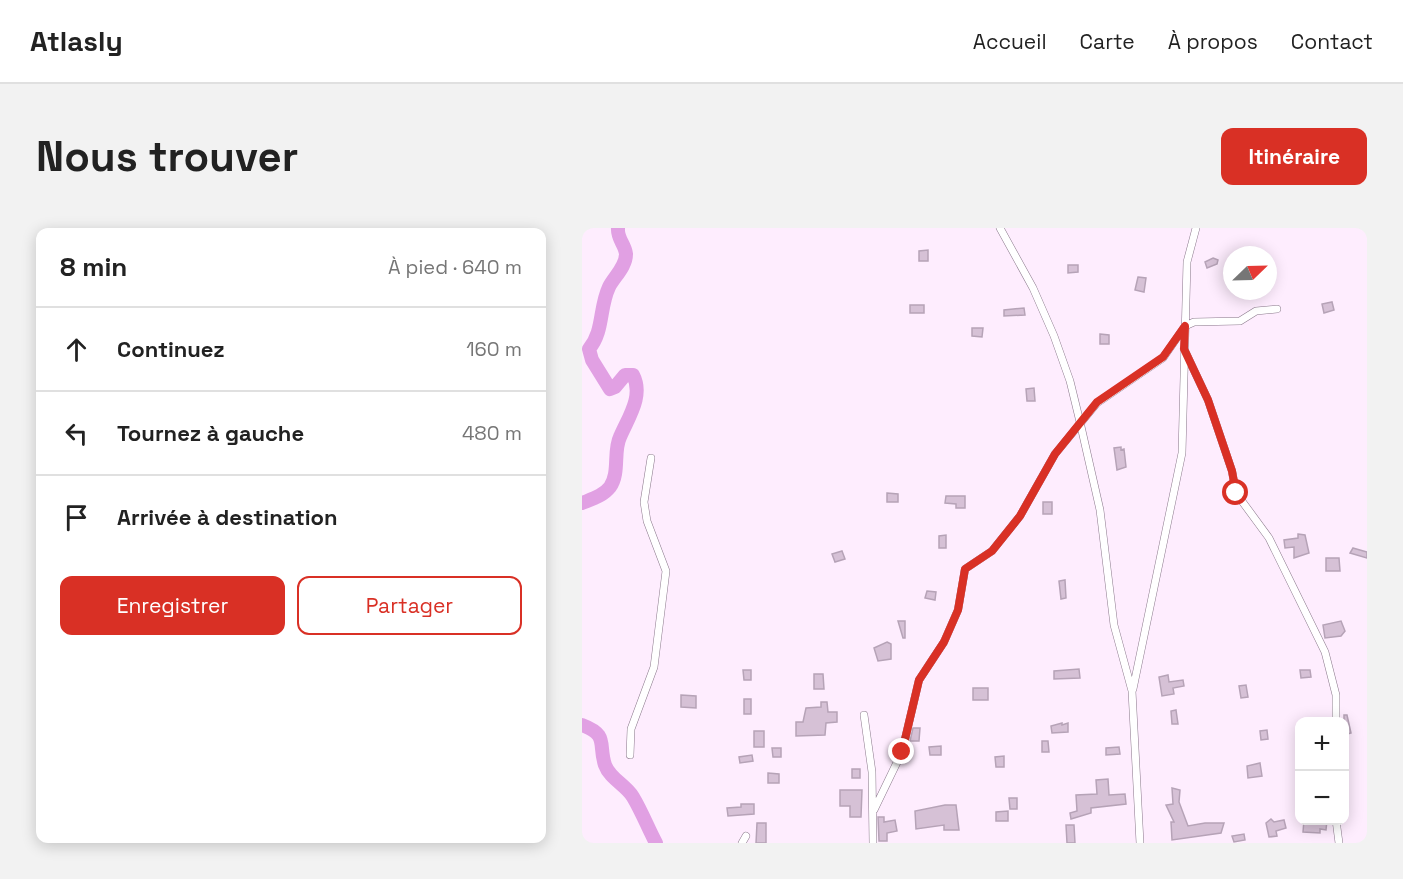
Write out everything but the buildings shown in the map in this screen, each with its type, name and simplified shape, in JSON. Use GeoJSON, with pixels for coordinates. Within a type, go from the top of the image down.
{"type":"FeatureCollection","features":[{"type":"Feature","properties":{"kind":"street"},"geometry":{"type":"LineString","coordinates":[[1000,228],[1033,288],[1054,336],[1070,381],[1080,422],[1100,510],[1114,625],[1132,691],[1140,843]]}},
{"type":"Feature","properties":{"kind":"street"},"geometry":{"type":"LineString","coordinates":[[1132,691],[1182,453],[1187,262],[1196,228]]}},
{"type":"Feature","properties":{"kind":"street"},"geometry":{"type":"LineString","coordinates":[[874,810],[902,752],[919,680],[944,642],[958,610],[965,569],[992,551],[1020,516],[1055,454],[1080,422],[1097,402],[1163,357],[1185,326],[1194,322],[1240,321],[1256,311],[1277,309]]}},
{"type":"Feature","properties":{"kind":"street"},"geometry":{"type":"LineString","coordinates":[[1184,349],[1208,400],[1232,471],[1236,493],[1269,538],[1325,652],[1336,695],[1336,717]]}},
{"type":"Feature","properties":{"kind":"street"},"geometry":{"type":"LineString","coordinates":[[630,755],[631,729],[654,667],[666,571],[647,521],[644,502],[651,458]]}},
{"type":"Feature","properties":{"kind":"street"},"geometry":{"type":"LineString","coordinates":[[864,715],[874,810],[873,843]]}},
{"type":"Feature","properties":{"kind":"street"},"geometry":{"type":"LineString","coordinates":[[1337,825],[1339,843]]}},
{"type":"Feature","properties":{"kind":"street"},"geometry":{"type":"LineString","coordinates":[[742,843],[746,836]]}},
{"type":"Feature","properties":{"kind":"waterway"},"geometry":{"type":"LineString","coordinates":[[582,503],[597,497],[610,487],[615,475],[618,443],[636,399],[637,391],[633,375],[625,375],[615,387],[610,389],[592,360],[589,349],[597,335],[609,287],[622,268],[625,259],[626,254],[618,228]]}},
{"type":"Feature","properties":{"kind":"waterway"},"geometry":{"type":"LineString","coordinates":[[582,725],[599,737],[607,770],[633,797],[656,843]]}},
{"type":"Feature","properties":{"kind":"route"},"geometry":{"type":"LineString","coordinates":[[902,752],[919,680],[923,670],[944,642],[958,610],[965,569],[970,563],[992,551],[1020,516],[1055,454],[1097,402],[1163,357],[1185,326],[1184,349],[1208,400],[1232,471],[1236,493]]}}]}
